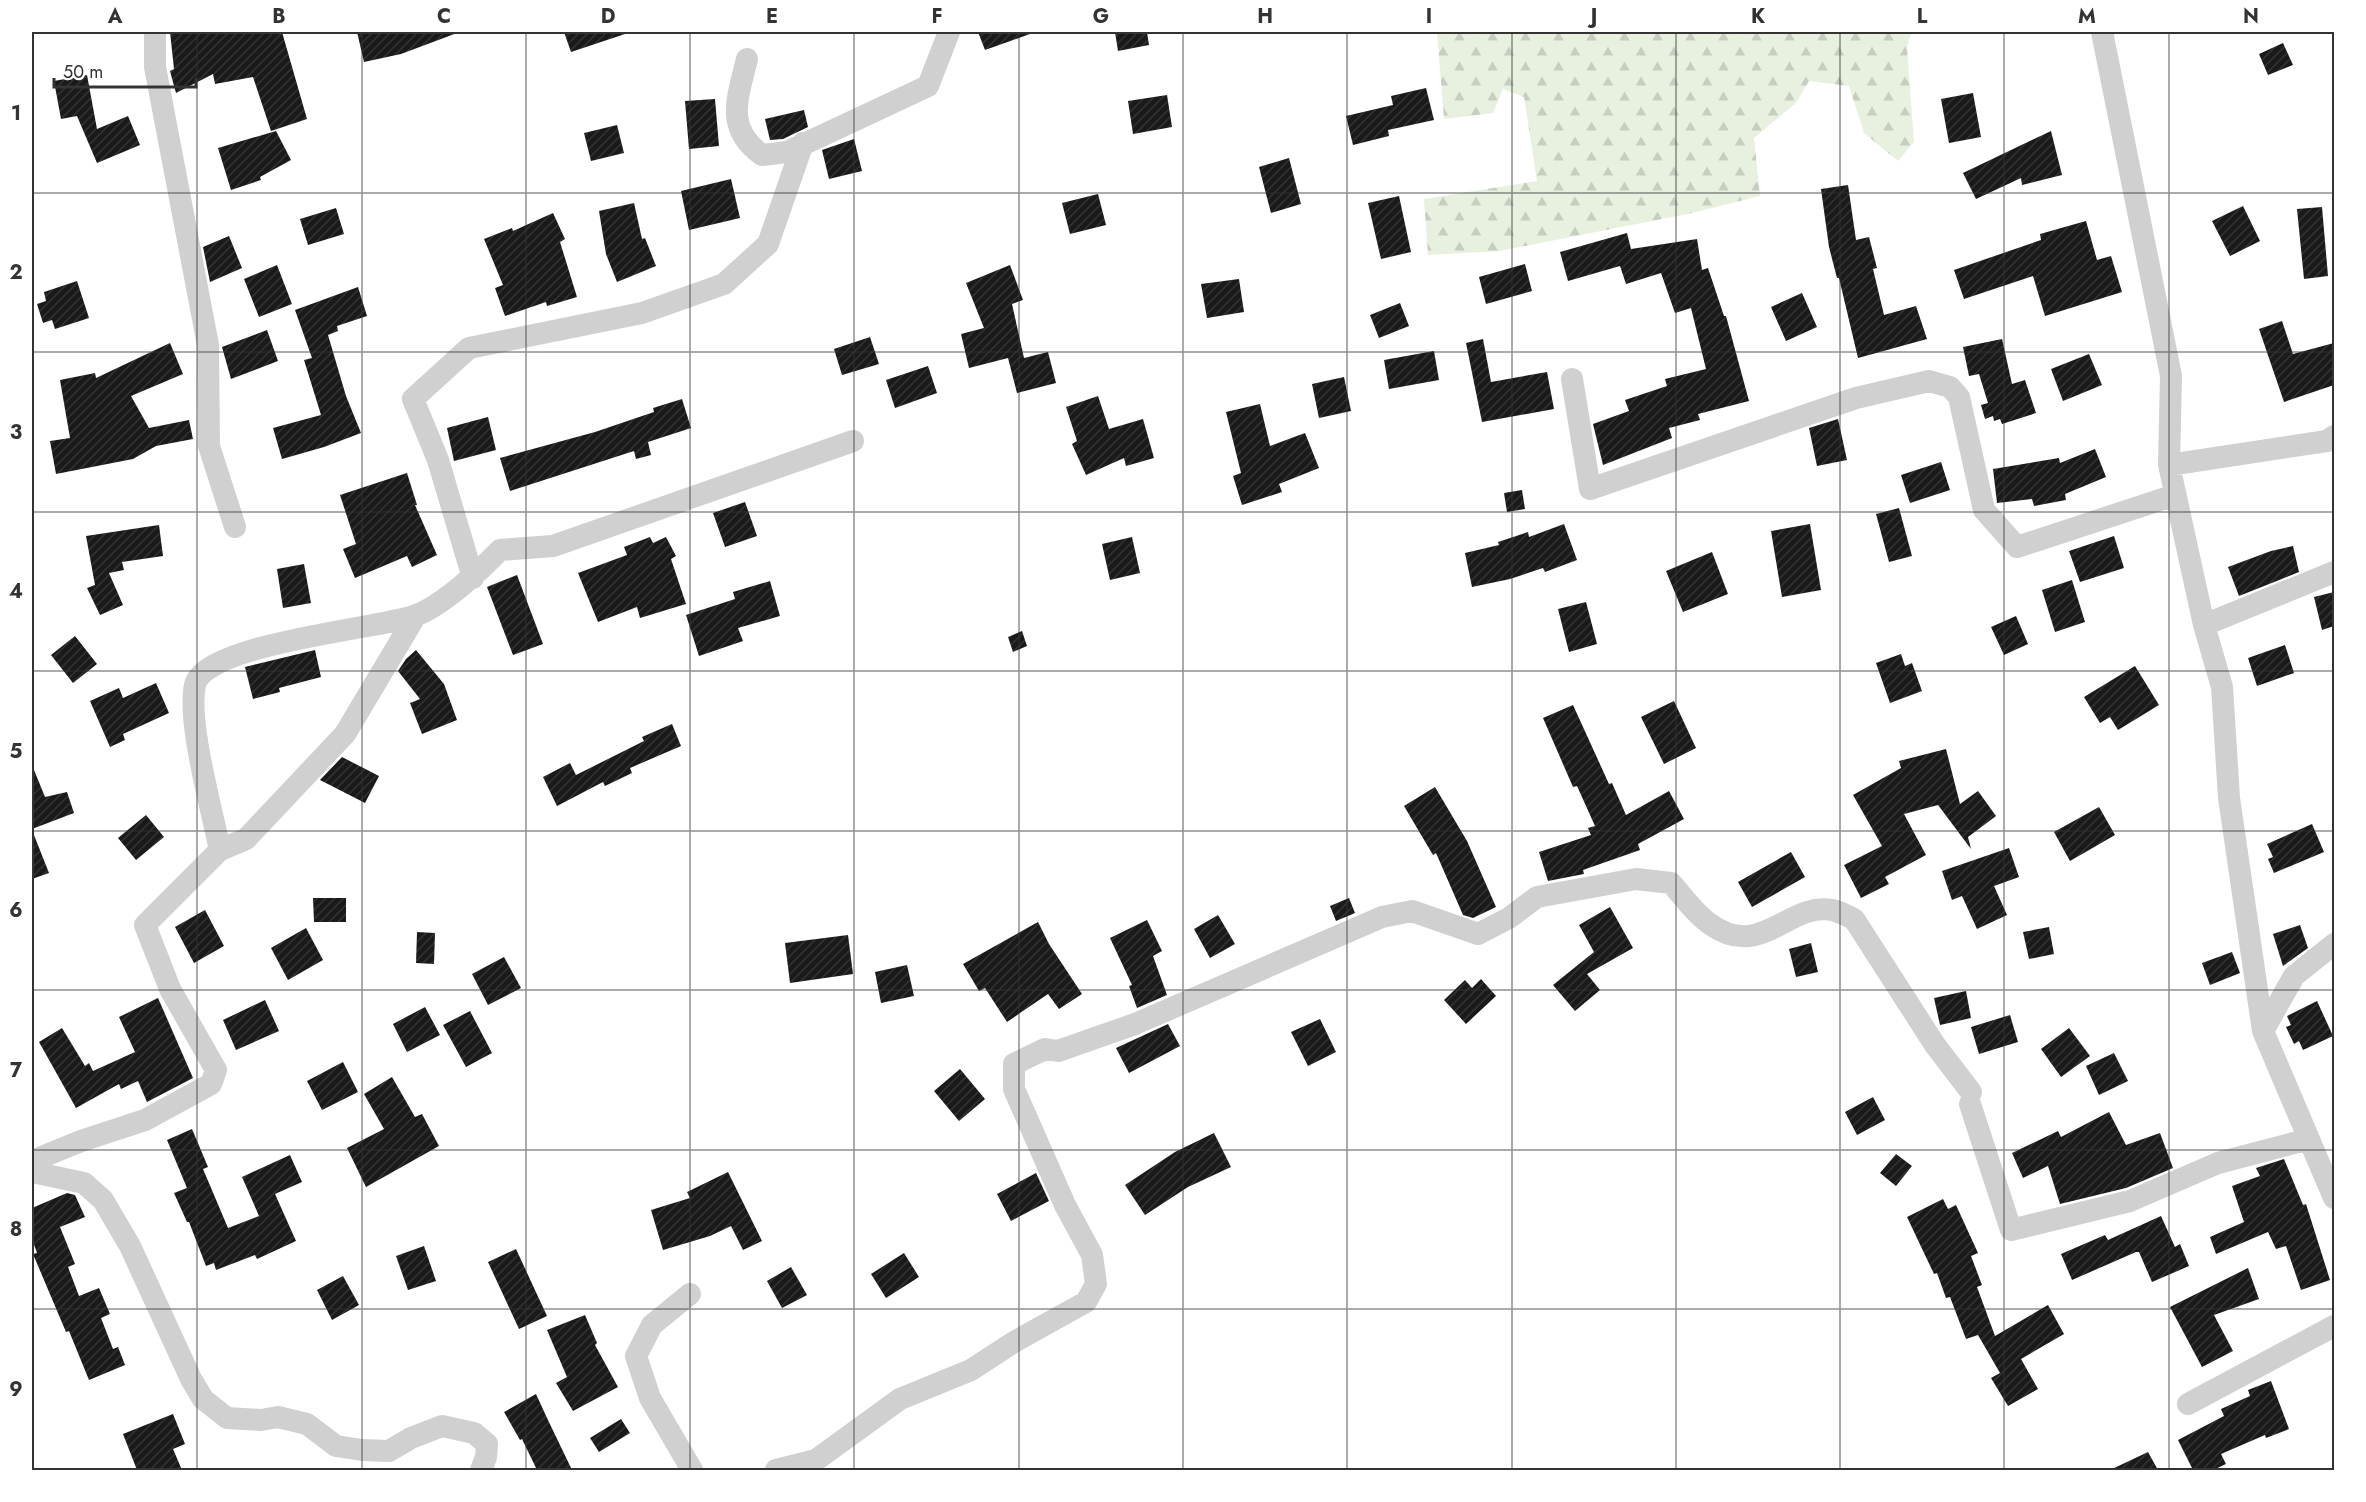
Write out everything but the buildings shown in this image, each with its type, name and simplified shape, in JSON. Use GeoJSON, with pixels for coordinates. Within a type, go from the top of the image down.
{"type":"FeatureCollection","features":[{"type":"Feature","properties":{"kind":"street"},"geometry":{"type":"LineString","coordinates":[[155,32],[154,67],[208,345],[208,446],[235,527]]}},
{"type":"Feature","properties":{"kind":"street"},"geometry":{"type":"LineString","coordinates":[[747,59],[735,114],[747,144],[762,155],[787,152],[928,86],[949,32]]}},
{"type":"Feature","properties":{"kind":"street"},"geometry":{"type":"LineString","coordinates":[[2102,32],[2171,376],[2169,465],[2204,625],[2222,687],[2229,798],[2263,1031],[2334,1198]]}},
{"type":"Feature","properties":{"kind":"street"},"geometry":{"type":"LineString","coordinates":[[473,578],[438,460],[413,399],[470,348],[642,313],[724,284],[768,244],[802,143]]}},
{"type":"Feature","properties":{"kind":"street"},"geometry":{"type":"LineString","coordinates":[[1572,379],[1590,489],[1856,398],[1929,381],[1950,387],[1959,397],[1984,510],[2017,547],[2175,495]]}},
{"type":"Feature","properties":{"kind":"street"},"geometry":{"type":"LineString","coordinates":[[2169,465],[2327,441],[2334,436]]}},
{"type":"Feature","properties":{"kind":"street"},"geometry":{"type":"LineString","coordinates":[[220,850],[192,711],[195,683],[201,673],[238,652],[416,615],[473,578],[500,550],[553,546],[853,441]]}},
{"type":"Feature","properties":{"kind":"street"},"geometry":{"type":"LineString","coordinates":[[2204,625],[2334,572]]}},
{"type":"Feature","properties":{"kind":"street"},"geometry":{"type":"LineString","coordinates":[[32,1163],[145,1120],[211,1084],[216,1071],[170,989],[145,925],[220,850],[246,839],[345,734],[416,615]]}},
{"type":"Feature","properties":{"kind":"street"},"geometry":{"type":"LineString","coordinates":[[776,1470],[816,1460],[900,1399],[971,1370],[1086,1302],[1096,1284],[1092,1255],[1065,1205],[1014,1089],[1014,1064],[1045,1049],[1058,1051],[1135,1024],[1382,918],[1413,911],[1478,934],[1509,918],[1537,897],[1636,879],[1671,884],[1709,924],[1737,938],[1756,935],[1817,909],[1833,910],[1854,919],[1970,1098],[2012,1230],[2130,1201],[2218,1163],[2309,1139]]}},
{"type":"Feature","properties":{"kind":"street"},"geometry":{"type":"LineString","coordinates":[[2263,1031],[2294,976],[2334,944]]}},
{"type":"Feature","properties":{"kind":"street"},"geometry":{"type":"LineString","coordinates":[[32,1163],[84,1183],[103,1200],[130,1246],[191,1379],[203,1400],[227,1418],[261,1420],[278,1417],[307,1424],[336,1446],[362,1450],[389,1450],[411,1437],[442,1426],[474,1433],[487,1444],[486,1457],[481,1470]]}},
{"type":"Feature","properties":{"kind":"street"},"geometry":{"type":"LineString","coordinates":[[690,1294],[652,1325],[636,1356],[650,1398],[693,1470]]}},
{"type":"Feature","properties":{"kind":"street"},"geometry":{"type":"LineString","coordinates":[[2188,1404],[2334,1326]]}},
{"type":"Feature","properties":{"kind":"green space"},"geometry":{"type":"Polygon","coordinates":[[[1437,32],[1911,32],[1907,48],[1914,142],[1898,161],[1864,133],[1849,86],[1809,81],[1796,103],[1754,138],[1760,196],[1692,213],[1500,251],[1428,255],[1424,199],[1537,181],[1524,97],[1503,89],[1493,113],[1444,119],[1437,32]]]}}]}
